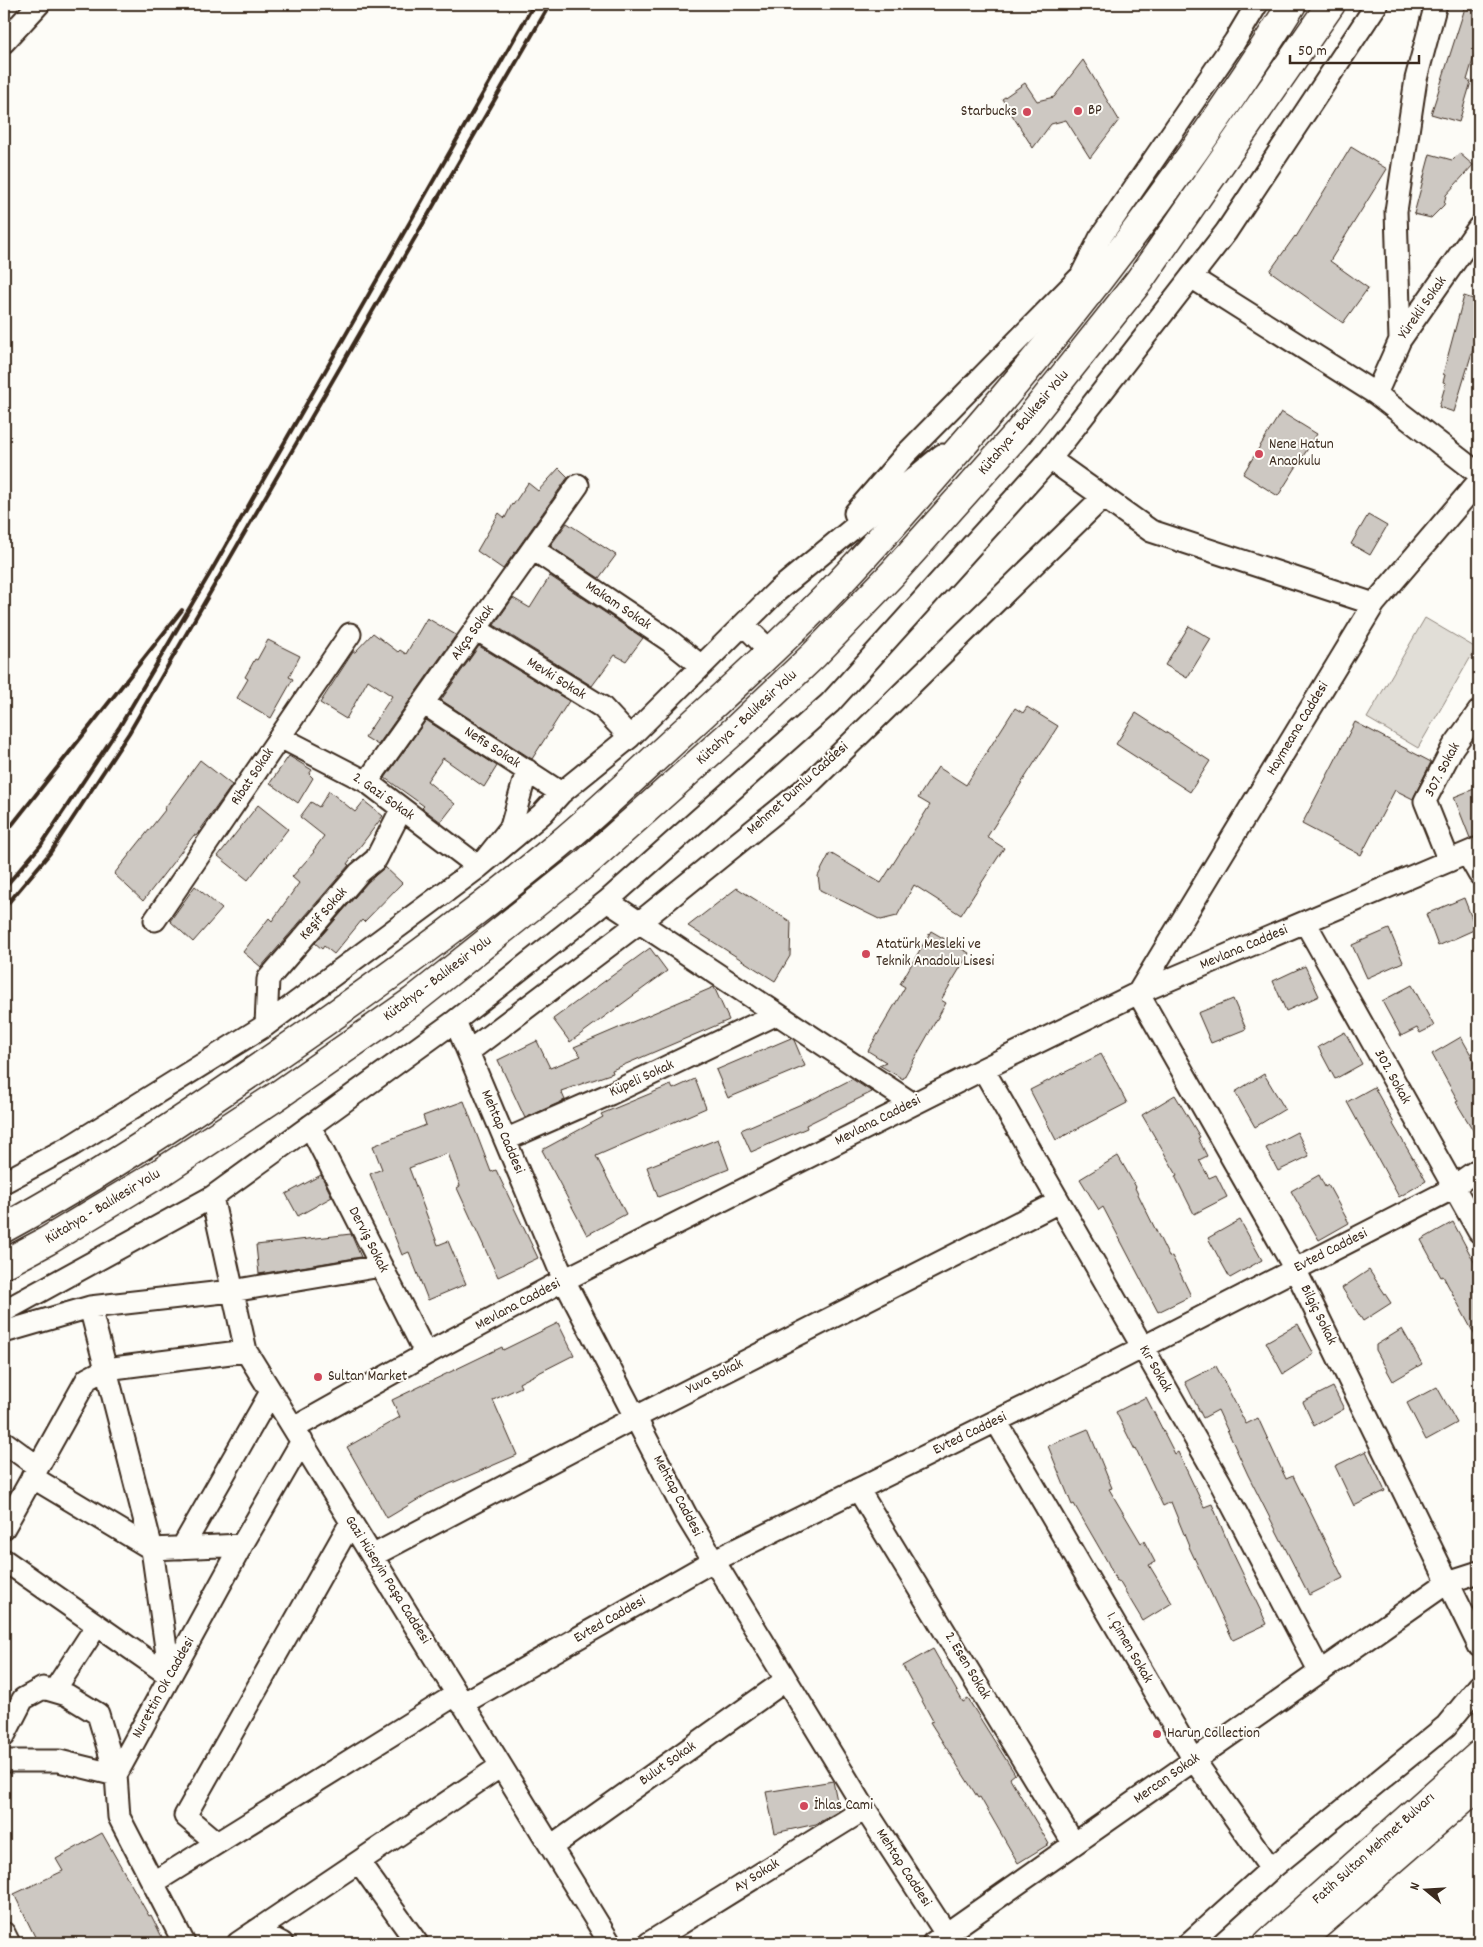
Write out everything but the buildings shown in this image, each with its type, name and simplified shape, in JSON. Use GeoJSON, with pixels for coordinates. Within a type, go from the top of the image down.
{"type":"FeatureCollection","features":[{"type":"Feature","properties":{"kind":"main road","name":"Kütahya - Balıkesir Yolu"},"geometry":{"type":"LineString","coordinates":[[4,1228],[113,1164],[205,1106],[365,994],[488,901],[561,842],[635,777],[830,594],[988,417],[1059,332],[1135,235],[1255,63],[1292,4]]}},
{"type":"Feature","properties":{"kind":"main road","name":"Kütahya - Balıkesir Yolu"},"geometry":{"type":"LineString","coordinates":[[4,1264],[47,1241],[163,1171],[277,1096],[413,1001],[586,863],[735,730],[814,655],[892,574],[1018,433],[1109,319],[1145,273],[1331,4]]}},
{"type":"Feature","properties":{"kind":"main road","name":"Fatih Sultan Mehmet Bulvarı"},"geometry":{"type":"LineString","coordinates":[[1304,1935],[1479,1755]]}},
{"type":"Feature","properties":{"kind":"main road","name":"Fatih Sultan Mehmet Bulvarı"},"geometry":{"type":"LineString","coordinates":[[1268,1943],[1304,1935],[1479,1785]]}},
{"type":"Feature","properties":{"kind":"street"},"geometry":{"type":"LineString","coordinates":[[4,42],[38,4]]}},
{"type":"Feature","properties":{"kind":"street"},"geometry":{"type":"LineString","coordinates":[[814,560],[906,454],[1080,276],[1100,238],[1235,41],[1257,4]]}},
{"type":"Feature","properties":{"kind":"street"},"geometry":{"type":"LineString","coordinates":[[4,1311],[212,1197],[455,1021],[607,901],[830,703],[1050,459],[1226,232],[1378,4]]}},
{"type":"Feature","properties":{"kind":"street"},"geometry":{"type":"LineString","coordinates":[[1400,340],[1396,211],[1416,78],[1436,4]]}},
{"type":"Feature","properties":{"kind":"street","name":"Yürekli Sokak"},"geometry":{"type":"LineString","coordinates":[[1376,394],[1400,340],[1479,227]]}},
{"type":"Feature","properties":{"kind":"street"},"geometry":{"type":"LineString","coordinates":[[1191,277],[1376,394],[1479,474]]}},
{"type":"Feature","properties":{"kind":"street"},"geometry":{"type":"LineString","coordinates":[[4,1182],[71,1146],[266,1025],[479,867],[542,814],[561,793],[630,738],[777,591],[988,417]]}},
{"type":"Feature","properties":{"kind":"street"},"geometry":{"type":"LineString","coordinates":[[1050,459],[1151,532],[1374,604]]}},
{"type":"Feature","properties":{"kind":"street","name":"Haymeana Caddesi"},"geometry":{"type":"LineString","coordinates":[[1138,993],[1374,604],[1479,481]]}},
{"type":"Feature","properties":{"kind":"street","name":"Akça Sokak"},"geometry":{"type":"LineString","coordinates":[[367,782],[578,485]]}},
{"type":"Feature","properties":{"kind":"street","name":"Mehmet Dumlu Caddesi"},"geometry":{"type":"LineString","coordinates":[[468,1052],[640,922],[802,791],[1103,498]]}},
{"type":"Feature","properties":{"kind":"street","name":"Makam Sokak"},"geometry":{"type":"LineString","coordinates":[[533,549],[670,641],[701,666]]}},
{"type":"Feature","properties":{"kind":"street"},"geometry":{"type":"LineString","coordinates":[[744,625],[770,651]]}},
{"type":"Feature","properties":{"kind":"street","name":"Mevki Sokak"},"geometry":{"type":"LineString","coordinates":[[476,629],[602,708],[630,738]]}},
{"type":"Feature","properties":{"kind":"street","name":"Ribat Sokak"},"geometry":{"type":"LineString","coordinates":[[155,920],[350,634]]}},
{"type":"Feature","properties":{"kind":"street","name":"Nefis Sokak"},"geometry":{"type":"LineString","coordinates":[[423,703],[561,793]]}},
{"type":"Feature","properties":{"kind":"street","name":"307. Sokak"},"geometry":{"type":"LineString","coordinates":[[1465,854],[1425,801],[1453,748],[1479,711]]}},
{"type":"Feature","properties":{"kind":"street","name":"2. Gazi Sokak"},"geometry":{"type":"LineString","coordinates":[[280,737],[367,782],[479,867]]}},
{"type":"Feature","properties":{"kind":"street"},"geometry":{"type":"LineString","coordinates":[[479,867],[511,827],[527,770]]}},
{"type":"Feature","properties":{"kind":"street","name":"Keşif Sokak"},"geometry":{"type":"LineString","coordinates":[[266,1025],[268,980],[359,873],[376,859],[402,810]]}},
{"type":"Feature","properties":{"kind":"street"},"geometry":{"type":"LineString","coordinates":[[1465,854],[1479,874]]}},
{"type":"Feature","properties":{"kind":"street","name":"Mevlana Caddesi"},"geometry":{"type":"LineString","coordinates":[[298,1434],[426,1354],[564,1280],[983,1069],[1138,993],[1465,854]]}},
{"type":"Feature","properties":{"kind":"street"},"geometry":{"type":"LineString","coordinates":[[607,901],[913,1104]]}},
{"type":"Feature","properties":{"kind":"street","name":"302. Sokak"},"geometry":{"type":"LineString","coordinates":[[1305,922],[1479,1232]]}},
{"type":"Feature","properties":{"kind":"street","name":"Bilgiç Sokak"},"geometry":{"type":"LineString","coordinates":[[1138,993],[1295,1269],[1479,1646]]}},
{"type":"Feature","properties":{"kind":"street","name":"Küpeli Sokak"},"geometry":{"type":"LineString","coordinates":[[505,1140],[610,1094],[777,1014]]}},
{"type":"Feature","properties":{"kind":"street","name":"Mehtap Caddesi"},"geometry":{"type":"LineString","coordinates":[[455,1021],[564,1280],[686,1515],[944,1940]]}},
{"type":"Feature","properties":{"kind":"street","name":"Kır Sokak"},"geometry":{"type":"LineString","coordinates":[[983,1069],[1220,1482],[1320,1672]]}},
{"type":"Feature","properties":{"kind":"street","name":"Derviş Sokak"},"geometry":{"type":"LineString","coordinates":[[310,1126],[426,1354]]}},
{"type":"Feature","properties":{"kind":"street","name":"Evted Caddesi"},"geometry":{"type":"LineString","coordinates":[[153,1884],[217,1843],[460,1699],[714,1561],[1142,1348],[1454,1186],[1479,1169]]}},
{"type":"Feature","properties":{"kind":"street","name":"Gazi Hüseyin Paşa Caddesi"},"geometry":{"type":"LineString","coordinates":[[212,1197],[246,1351],[610,1943]]}},
{"type":"Feature","properties":{"kind":"street","name":"Yuva Sokak"},"geometry":{"type":"LineString","coordinates":[[372,1556],[636,1417],[1060,1202]]}},
{"type":"Feature","properties":{"kind":"street"},"geometry":{"type":"LineString","coordinates":[[4,1332],[90,1307],[232,1291],[381,1266]]}},
{"type":"Feature","properties":{"kind":"street"},"geometry":{"type":"LineString","coordinates":[[90,1307],[152,1549],[170,1676]]}},
{"type":"Feature","properties":{"kind":"street"},"geometry":{"type":"LineString","coordinates":[[4,1528],[87,1379],[106,1369],[246,1351]]}},
{"type":"Feature","properties":{"kind":"street"},"geometry":{"type":"LineString","coordinates":[[182,1548],[271,1392]]}},
{"type":"Feature","properties":{"kind":"street","name":"1. Çimen Sokak"},"geometry":{"type":"LineString","coordinates":[[996,1421],[1194,1760],[1271,1869]]}},
{"type":"Feature","properties":{"kind":"street","name":"Nurettin Ok Caddesi"},"geometry":{"type":"LineString","coordinates":[[116,1775],[242,1545],[298,1434]]}},
{"type":"Feature","properties":{"kind":"street"},"geometry":{"type":"LineString","coordinates":[[4,1442],[35,1472],[152,1549],[242,1545]]}},
{"type":"Feature","properties":{"kind":"street","name":"2. Esen Sokak"},"geometry":{"type":"LineString","coordinates":[[858,1489],[1074,1844]]}},
{"type":"Feature","properties":{"kind":"street"},"geometry":{"type":"LineString","coordinates":[[217,1843],[185,1816],[351,1522]]}},
{"type":"Feature","properties":{"kind":"street"},"geometry":{"type":"LineString","coordinates":[[4,1560],[170,1676]]}},
{"type":"Feature","properties":{"kind":"street","name":"Mercan Sokak"},"geometry":{"type":"LineString","coordinates":[[944,1940],[1074,1844],[1448,1582],[1479,1572]]}},
{"type":"Feature","properties":{"kind":"street"},"geometry":{"type":"LineString","coordinates":[[54,1691],[97,1625]]}},
{"type":"Feature","properties":{"kind":"street","name":"Bulut Sokak"},"geometry":{"type":"LineString","coordinates":[[551,1847],[786,1680]]}},
{"type":"Feature","properties":{"kind":"street"},"geometry":{"type":"LineString","coordinates":[[1189,1943],[1271,1869],[1446,1726],[1479,1686]]}},
{"type":"Feature","properties":{"kind":"street"},"geometry":{"type":"LineString","coordinates":[[4,1736],[23,1699],[43,1688],[67,1695],[98,1714],[116,1775],[119,1817],[184,1943]]}},
{"type":"Feature","properties":{"kind":"street"},"geometry":{"type":"LineString","coordinates":[[4,1762],[59,1761],[116,1775]]}},
{"type":"Feature","properties":{"kind":"street"},"geometry":{"type":"LineString","coordinates":[[238,1943],[501,1766]]}},
{"type":"Feature","properties":{"kind":"street","name":"Ay Sokak"},"geometry":{"type":"LineString","coordinates":[[649,1943],[865,1809]]}},
{"type":"Feature","properties":{"kind":"street"},"geometry":{"type":"LineString","coordinates":[[359,1862],[417,1943]]}},
{"type":"Feature","properties":{"kind":"street"},"geometry":{"type":"LineString","coordinates":[[257,1930],[282,1943]]}},
{"type":"Feature","properties":{"kind":"street"},"geometry":{"type":"LineString","coordinates":[[4,1932],[9,1943]]}},
{"type":"Feature","properties":{"kind":"shaded area"},"geometry":{"type":"Polygon","coordinates":[[[1425,618],[1476,648],[1418,748],[1367,718],[1425,618]]]}},
{"type":"Feature","properties":{"kind":"railway"},"geometry":{"type":"LineString","coordinates":[[4,888],[41,845],[120,726],[209,575],[534,4]]}},
{"type":"Feature","properties":{"kind":"railway"},"geometry":{"type":"LineString","coordinates":[[4,908],[50,853],[129,733],[550,4]]}},
{"type":"Feature","properties":{"kind":"railway"},"geometry":{"type":"LineString","coordinates":[[4,835],[182,610]]}},
{"type":"Feature","properties":{"kind":"place","name":"BP"},"geometry":{"type":"Point","coordinates":[1078,111]}},
{"type":"Feature","properties":{"kind":"place","name":"Starbucks"},"geometry":{"type":"Point","coordinates":[1027,112]}},
{"type":"Feature","properties":{"kind":"place","name":"Nene Hatun Anaokulu"},"geometry":{"type":"Point","coordinates":[1259,454]}},
{"type":"Feature","properties":{"kind":"place","name":"Atatürk Mesleki ve Teknik Anadolu Lisesi"},"geometry":{"type":"Point","coordinates":[866,954]}},
{"type":"Feature","properties":{"kind":"place","name":"Sultan Market"},"geometry":{"type":"Point","coordinates":[318,1377]}},
{"type":"Feature","properties":{"kind":"place","name":"Harun Collection"},"geometry":{"type":"Point","coordinates":[1157,1734]}},
{"type":"Feature","properties":{"kind":"place","name":"İhlas Cami"},"geometry":{"type":"Point","coordinates":[804,1806]}}]}
